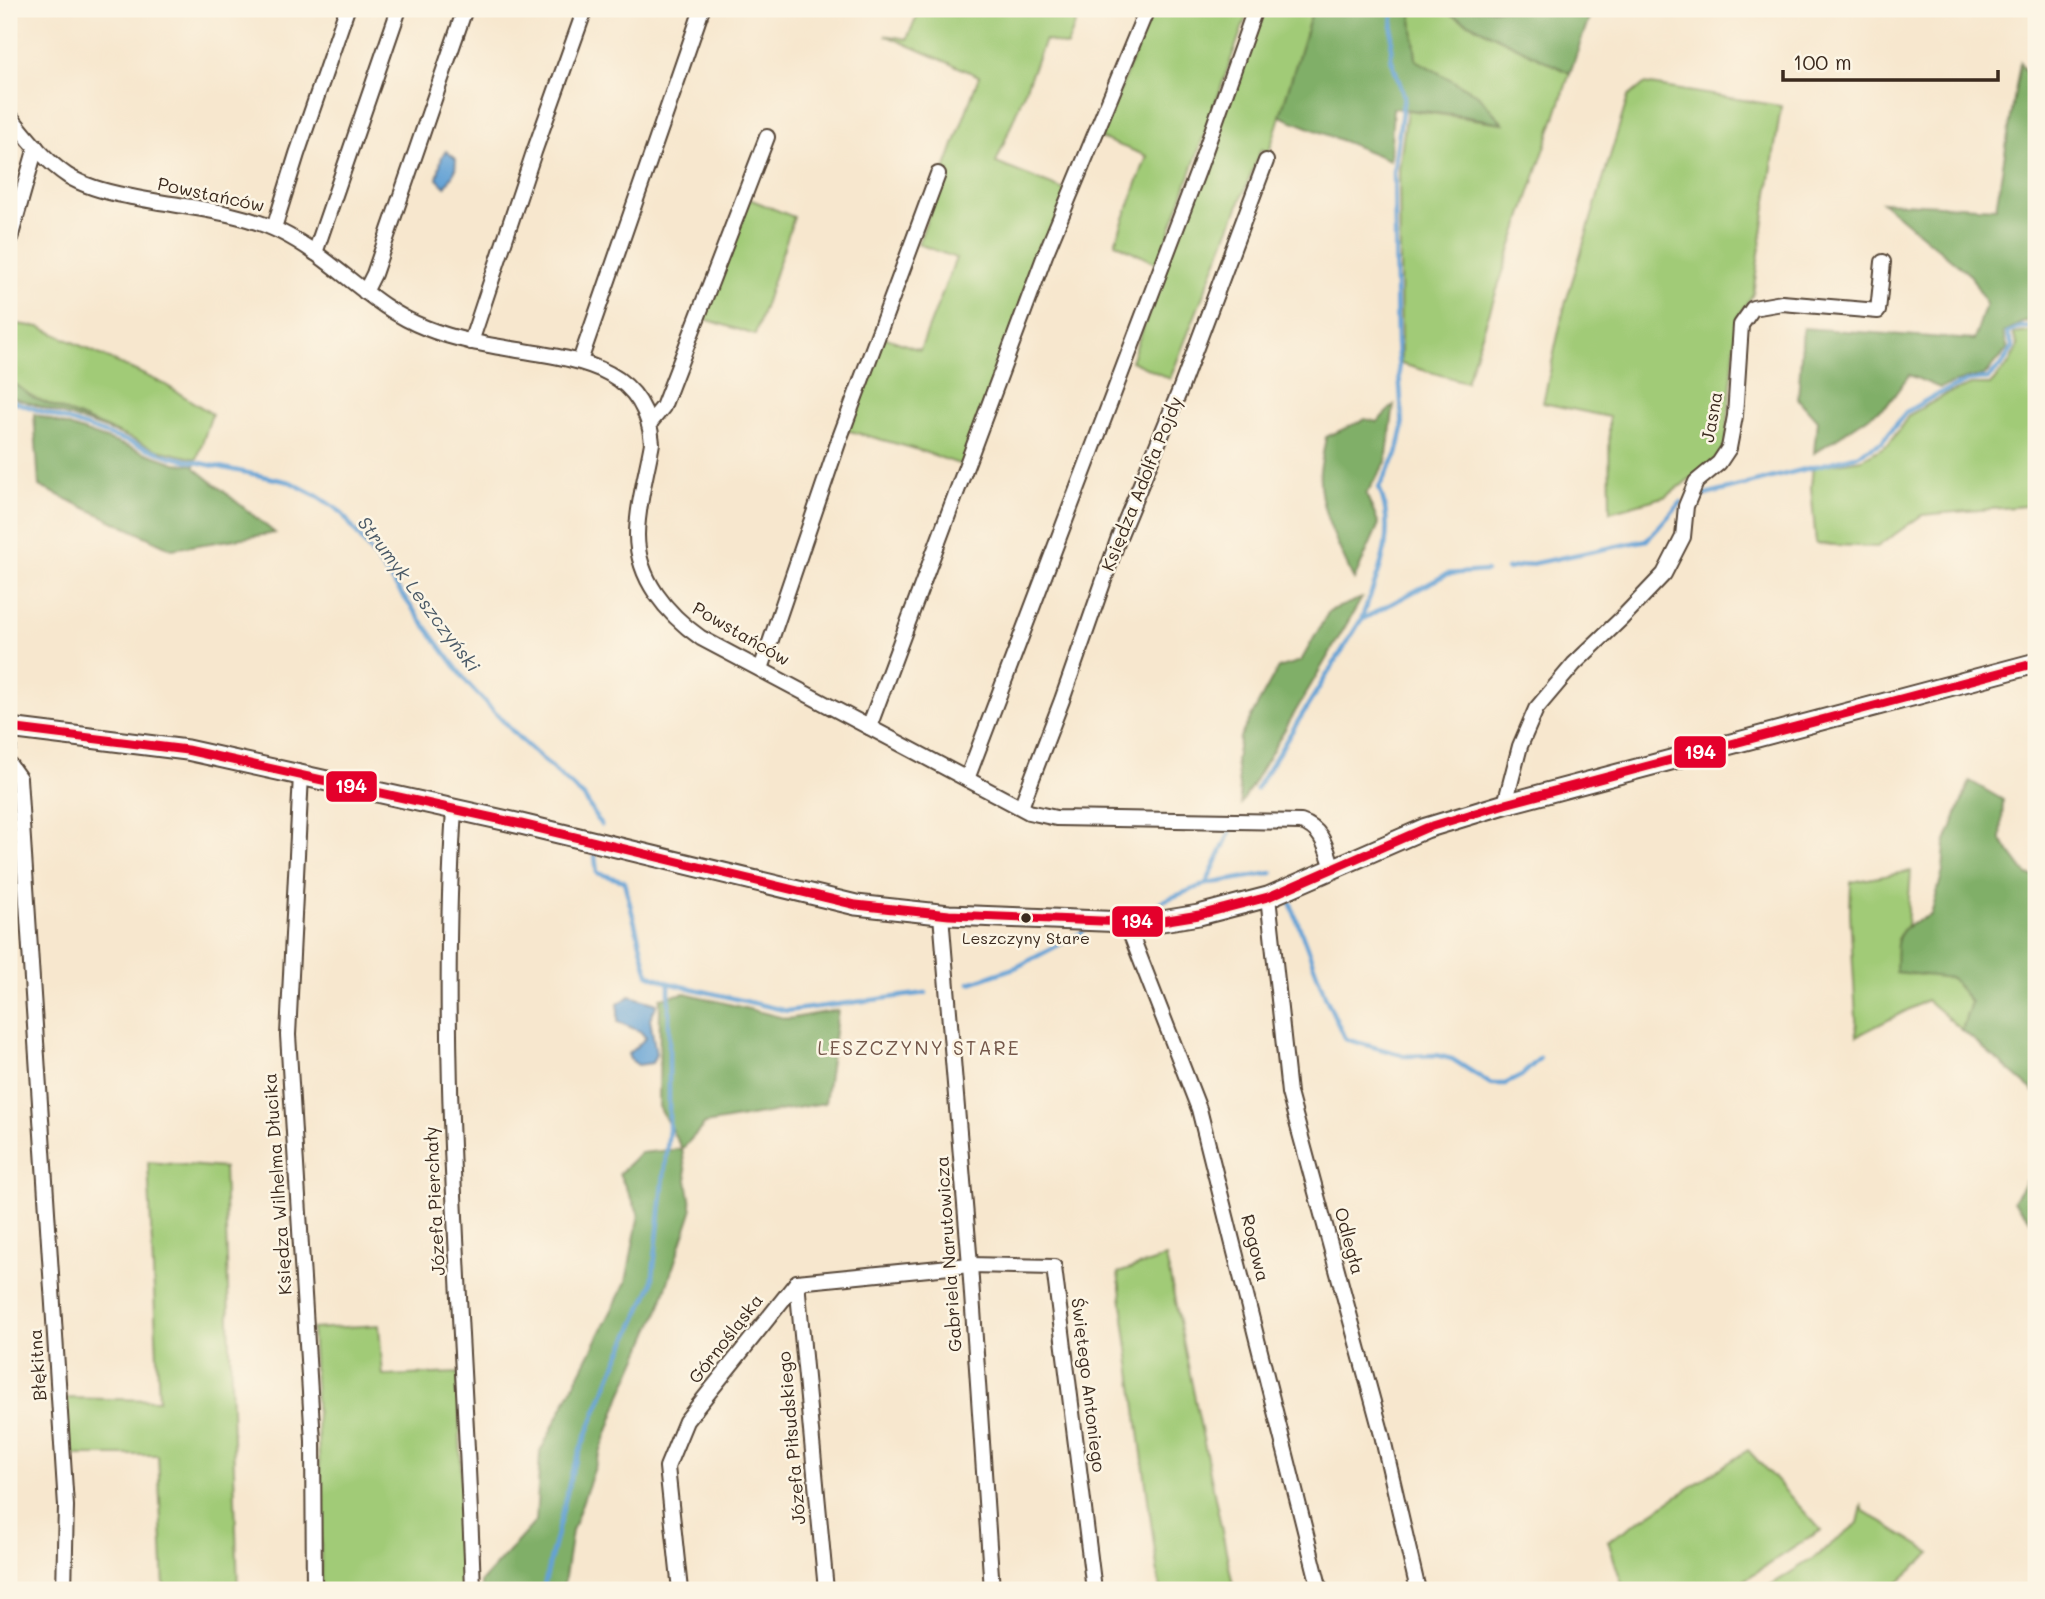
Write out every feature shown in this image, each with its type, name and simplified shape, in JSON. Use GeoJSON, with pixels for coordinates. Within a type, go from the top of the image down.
{"type":"FeatureCollection","features":[{"type":"Feature","properties":{"kind":"street"},"geometry":{"type":"LineString","coordinates":[[274,229],[347,9]]}},
{"type":"Feature","properties":{"kind":"street"},"geometry":{"type":"LineString","coordinates":[[315,253],[399,9]]}},
{"type":"Feature","properties":{"kind":"street"},"geometry":{"type":"LineString","coordinates":[[365,292],[374,274],[465,9]]}},
{"type":"Feature","properties":{"kind":"street"},"geometry":{"type":"LineString","coordinates":[[471,342],[534,152],[586,9]]}},
{"type":"Feature","properties":{"kind":"street"},"geometry":{"type":"LineString","coordinates":[[580,361],[702,9]]}},
{"type":"Feature","properties":{"kind":"street"},"geometry":{"type":"LineString","coordinates":[[869,727],[1041,267],[1147,9]]}},
{"type":"Feature","properties":{"kind":"street"},"geometry":{"type":"LineString","coordinates":[[967,779],[1198,172],[1255,9]]}},
{"type":"Feature","properties":{"kind":"street","name":"Powstańców"},"geometry":{"type":"LineString","coordinates":[[9,116],[36,147],[66,175],[95,189],[239,218],[274,229],[315,253],[365,292],[411,322],[471,342],[580,361],[603,369],[626,385],[645,413],[652,443],[637,534],[642,561],[666,609],[686,627],[1038,815],[1056,818],[1301,822],[1321,834],[1333,868]]}},
{"type":"Feature","properties":{"kind":"street"},"geometry":{"type":"LineString","coordinates":[[649,424],[663,407],[767,137]]}},
{"type":"Feature","properties":{"kind":"street"},"geometry":{"type":"LineString","coordinates":[[9,242],[36,147]]}},
{"type":"Feature","properties":{"kind":"street","name":"Księdza Adolfa Pojdy"},"geometry":{"type":"LineString","coordinates":[[1021,807],[1119,537],[1180,390],[1266,160]]}},
{"type":"Feature","properties":{"kind":"street"},"geometry":{"type":"LineString","coordinates":[[761,669],[839,440],[938,174]]}},
{"type":"Feature","properties":{"kind":"street","name":"Jasna"},"geometry":{"type":"LineString","coordinates":[[1505,804],[1520,746],[1536,709],[1574,664],[1664,574],[1683,537],[1686,506],[1696,482],[1719,463],[1729,448],[1735,416],[1741,324],[1753,308],[1782,303],[1878,311],[1883,262]]}},
{"type":"Feature","properties":{"kind":"street"},"geometry":{"type":"LineString","coordinates":[[9,747],[9,728],[167,746],[534,827],[856,905],[941,915],[1126,922],[1181,919],[1233,908],[1268,897],[1426,828],[1505,804],[2036,663]]}},
{"type":"Feature","properties":{"kind":"street","name":"Błękitna"},"geometry":{"type":"LineString","coordinates":[[9,764],[19,778],[66,1506],[64,1590]]}},
{"type":"Feature","properties":{"kind":"street","name":"Księdza Wilhelma Dłucika"},"geometry":{"type":"LineString","coordinates":[[301,775],[288,1035],[313,1441],[314,1590]]}},
{"type":"Feature","properties":{"kind":"street","name":"Józefa Pierchały"},"geometry":{"type":"LineString","coordinates":[[454,810],[448,898],[450,1153],[472,1590]]}},
{"type":"Feature","properties":{"kind":"street","name":"Odległa"},"geometry":{"type":"LineString","coordinates":[[1268,897],[1289,1093],[1382,1435],[1418,1590]]}},
{"type":"Feature","properties":{"kind":"street","name":"Gabriela Narutowicza"},"geometry":{"type":"LineString","coordinates":[[941,915],[970,1265],[992,1590]]}},
{"type":"Feature","properties":{"kind":"street","name":"Rogowa"},"geometry":{"type":"LineString","coordinates":[[1126,922],[1199,1110],[1320,1590]]}},
{"type":"Feature","properties":{"kind":"street"},"geometry":{"type":"LineString","coordinates":[[797,1282],[970,1265]]}},
{"type":"Feature","properties":{"kind":"street","name":"Świętego Antoniego"},"geometry":{"type":"LineString","coordinates":[[970,1265],[1054,1267],[1094,1590]]}},
{"type":"Feature","properties":{"kind":"street","name":"Górnośląska"},"geometry":{"type":"LineString","coordinates":[[681,1590],[667,1466],[686,1422],[797,1282]]}},
{"type":"Feature","properties":{"kind":"street","name":"Józefa Piłsudskiego"},"geometry":{"type":"LineString","coordinates":[[797,1282],[826,1590]]}},
{"type":"Feature","properties":{"kind":"green space"},"geometry":{"type":"Polygon","coordinates":[[[920,9],[1081,9],[1067,46],[1045,40],[996,163],[1067,191],[962,465],[846,430],[881,336],[920,350],[956,258],[918,244],[979,76],[885,35],[907,39],[920,9]]]}},
{"type":"Feature","properties":{"kind":"green space"},"geometry":{"type":"Polygon","coordinates":[[[1153,9],[1249,9],[1158,264],[1115,243],[1147,156],[1100,138],[1153,9]]]}},
{"type":"Feature","properties":{"kind":"green space"},"geometry":{"type":"Polygon","coordinates":[[[1260,9],[1313,9],[1269,152],[1261,149],[1170,379],[1131,361],[1260,9]]]}},
{"type":"Feature","properties":{"kind":"green space"},"geometry":{"type":"Polygon","coordinates":[[[1313,9],[1411,9],[1416,60],[1478,95],[1503,123],[1393,108],[1390,160],[1280,116],[1313,9]]]}},
{"type":"Feature","properties":{"kind":"green space"},"geometry":{"type":"Polygon","coordinates":[[[1411,9],[1440,9],[1570,73],[1466,382],[1401,364],[1399,169],[1407,110],[1502,123],[1478,95],[1416,60],[1411,9]]]}},
{"type":"Feature","properties":{"kind":"green space"},"geometry":{"type":"Polygon","coordinates":[[[1440,9],[1592,9],[1570,73],[1440,9]]]}},
{"type":"Feature","properties":{"kind":"green space"},"geometry":{"type":"Polygon","coordinates":[[[2020,62],[2036,92],[2036,322],[2025,321],[2003,333],[2008,349],[1984,376],[1940,388],[1909,375],[1888,404],[1814,453],[1817,420],[1798,399],[1803,328],[1974,340],[1986,304],[1971,276],[1882,202],[1996,208],[2020,62]]]}},
{"type":"Feature","properties":{"kind":"green space"},"geometry":{"type":"Polygon","coordinates":[[[1644,84],[1781,106],[1753,294],[1737,318],[1726,444],[1715,460],[1667,496],[1610,512],[1609,417],[1543,403],[1564,308],[1628,97],[1644,84]]]}},
{"type":"Feature","properties":{"kind":"green space"},"geometry":{"type":"Polygon","coordinates":[[[747,198],[794,217],[755,335],[702,318],[747,198]]]}},
{"type":"Feature","properties":{"kind":"green space"},"geometry":{"type":"Polygon","coordinates":[[[9,323],[40,327],[164,384],[212,414],[197,459],[158,450],[34,398],[9,380],[9,323]]]}},
{"type":"Feature","properties":{"kind":"green space"},"geometry":{"type":"Polygon","coordinates":[[[2036,331],[2036,505],[1922,515],[1877,547],[1816,544],[1811,487],[1813,467],[1862,459],[1889,444],[1909,415],[1947,394],[1971,385],[1990,385],[2008,365],[2018,346],[2013,334],[2036,331]]]}},
{"type":"Feature","properties":{"kind":"green space"},"geometry":{"type":"Polygon","coordinates":[[[9,380],[34,398],[120,434],[9,396],[9,380]]]}},
{"type":"Feature","properties":{"kind":"green space"},"geometry":{"type":"Polygon","coordinates":[[[1394,405],[1386,462],[1366,494],[1379,524],[1354,580],[1330,526],[1322,498],[1320,470],[1326,437],[1365,419],[1377,422],[1394,405]]]}},
{"type":"Feature","properties":{"kind":"green space"},"geometry":{"type":"Polygon","coordinates":[[[34,414],[175,463],[195,465],[195,468],[275,533],[172,549],[39,486],[34,414]]]}},
{"type":"Feature","properties":{"kind":"green space"},"geometry":{"type":"Polygon","coordinates":[[[1362,598],[1241,804],[1236,760],[1240,737],[1278,668],[1301,661],[1329,611],[1362,598]]]}},
{"type":"Feature","properties":{"kind":"green space"},"geometry":{"type":"Polygon","coordinates":[[[1970,781],[2003,800],[2001,840],[2027,875],[2036,877],[2036,1093],[1962,1030],[1971,1002],[1951,978],[1896,972],[1897,941],[1903,930],[1931,915],[1943,871],[1945,844],[1970,781]]]}},
{"type":"Feature","properties":{"kind":"green space"},"geometry":{"type":"Polygon","coordinates":[[[1911,871],[1907,925],[1897,939],[1951,978],[1971,1002],[1962,1030],[1927,1000],[1857,1036],[1850,913],[1851,882],[1911,871]]]}},
{"type":"Feature","properties":{"kind":"green space"},"geometry":{"type":"Polygon","coordinates":[[[685,993],[788,1019],[838,1010],[825,1103],[705,1124],[682,1149],[659,1107],[660,998],[685,993]]]}},
{"type":"Feature","properties":{"kind":"green space"},"geometry":{"type":"Polygon","coordinates":[[[682,1149],[692,1211],[657,1315],[621,1395],[572,1531],[563,1590],[481,1590],[481,1582],[536,1521],[540,1452],[626,1282],[639,1214],[619,1174],[640,1153],[682,1149]]]}},
{"type":"Feature","properties":{"kind":"green space"},"geometry":{"type":"Polygon","coordinates":[[[148,1162],[224,1168],[238,1590],[164,1590],[158,1455],[67,1455],[60,1398],[159,1400],[148,1162]]]}},
{"type":"Feature","properties":{"kind":"green space"},"geometry":{"type":"Polygon","coordinates":[[[2036,1166],[2036,1227],[2013,1201],[2036,1166]]]}},
{"type":"Feature","properties":{"kind":"green space"},"geometry":{"type":"Polygon","coordinates":[[[1166,1257],[1234,1590],[1160,1590],[1118,1273],[1166,1257]]]}},
{"type":"Feature","properties":{"kind":"green space"},"geometry":{"type":"Polygon","coordinates":[[[379,1325],[383,1376],[458,1373],[465,1590],[321,1590],[320,1476],[312,1329],[379,1325]]]}},
{"type":"Feature","properties":{"kind":"green space"},"geometry":{"type":"Polygon","coordinates":[[[1748,1450],[1821,1530],[1729,1590],[1624,1590],[1608,1541],[1748,1450]]]}},
{"type":"Feature","properties":{"kind":"green space"},"geometry":{"type":"Polygon","coordinates":[[[1862,1506],[1864,1511],[1931,1553],[1889,1590],[1763,1590],[1815,1557],[1858,1523],[1862,1506]]]}},
{"type":"Feature","properties":{"kind":"water"},"geometry":{"type":"Polygon","coordinates":[[[446,151],[456,159],[455,171],[445,187],[437,179],[442,156],[446,151]]]}},
{"type":"Feature","properties":{"kind":"water"},"geometry":{"type":"Polygon","coordinates":[[[630,996],[657,1004],[650,1019],[656,1054],[652,1063],[638,1065],[628,1054],[646,1038],[640,1031],[618,1022],[618,1004],[630,996]]]}},
{"type":"Feature","properties":{"kind":"waterway"},"geometry":{"type":"LineString","coordinates":[[1361,620],[1384,555],[1387,522],[1379,487],[1397,454],[1403,429],[1397,343],[1394,169],[1404,96],[1391,58],[1393,9]]}},
{"type":"Feature","properties":{"kind":"waterway"},"geometry":{"type":"LineString","coordinates":[[1702,496],[1855,456],[1882,442],[1906,412],[1968,381],[1987,379],[2001,366],[2013,347],[2007,333],[2021,327],[2036,327]]}},
{"type":"Feature","properties":{"kind":"waterway","name":"Strumyk Leszczyński"},"geometry":{"type":"LineString","coordinates":[[9,400],[172,457],[290,482],[341,512],[469,685],[521,740],[584,797],[601,825]]}},
{"type":"Feature","properties":{"kind":"waterway"},"geometry":{"type":"LineString","coordinates":[[1507,569],[1647,540],[1681,502]]}},
{"type":"Feature","properties":{"kind":"waterway"},"geometry":{"type":"LineString","coordinates":[[1256,789],[1361,620],[1447,574],[1486,571]]}},
{"type":"Feature","properties":{"kind":"waterway"},"geometry":{"type":"LineString","coordinates":[[1160,902],[1206,884],[1231,830]]}},
{"type":"Feature","properties":{"kind":"waterway"},"geometry":{"type":"LineString","coordinates":[[595,856],[597,873],[624,881],[648,974],[669,983],[787,1011],[926,993]]}},
{"type":"Feature","properties":{"kind":"waterway"},"geometry":{"type":"LineString","coordinates":[[1207,884],[1272,873]]}},
{"type":"Feature","properties":{"kind":"waterway"},"geometry":{"type":"LineString","coordinates":[[1289,899],[1326,998],[1345,1039],[1406,1056],[1436,1055],[1452,1059],[1491,1084],[1505,1084],[1521,1076],[1540,1058]]}},
{"type":"Feature","properties":{"kind":"waterway"},"geometry":{"type":"LineString","coordinates":[[970,983],[1017,967],[1083,932]]}},
{"type":"Feature","properties":{"kind":"waterway"},"geometry":{"type":"LineString","coordinates":[[543,1590],[573,1468],[652,1285],[669,1130],[669,983]]}},
{"type":"Feature","properties":{"kind":"transit line","name":"194"},"geometry":{"type":"LineString","coordinates":[[9,728],[187,750],[521,824],[856,905],[949,915],[1162,921],[1199,915],[1268,897],[1426,828],[1505,804],[2036,663]]}},
{"type":"Feature","properties":{"kind":"place","name":"Leszczyny Stare"},"geometry":{"type":"Point","coordinates":[1026,918]}},
{"type":"Feature","properties":{"kind":"district","name":"LESZCZYNY STARE"},"geometry":{"type":"Point","coordinates":[919,1048]}}]}
